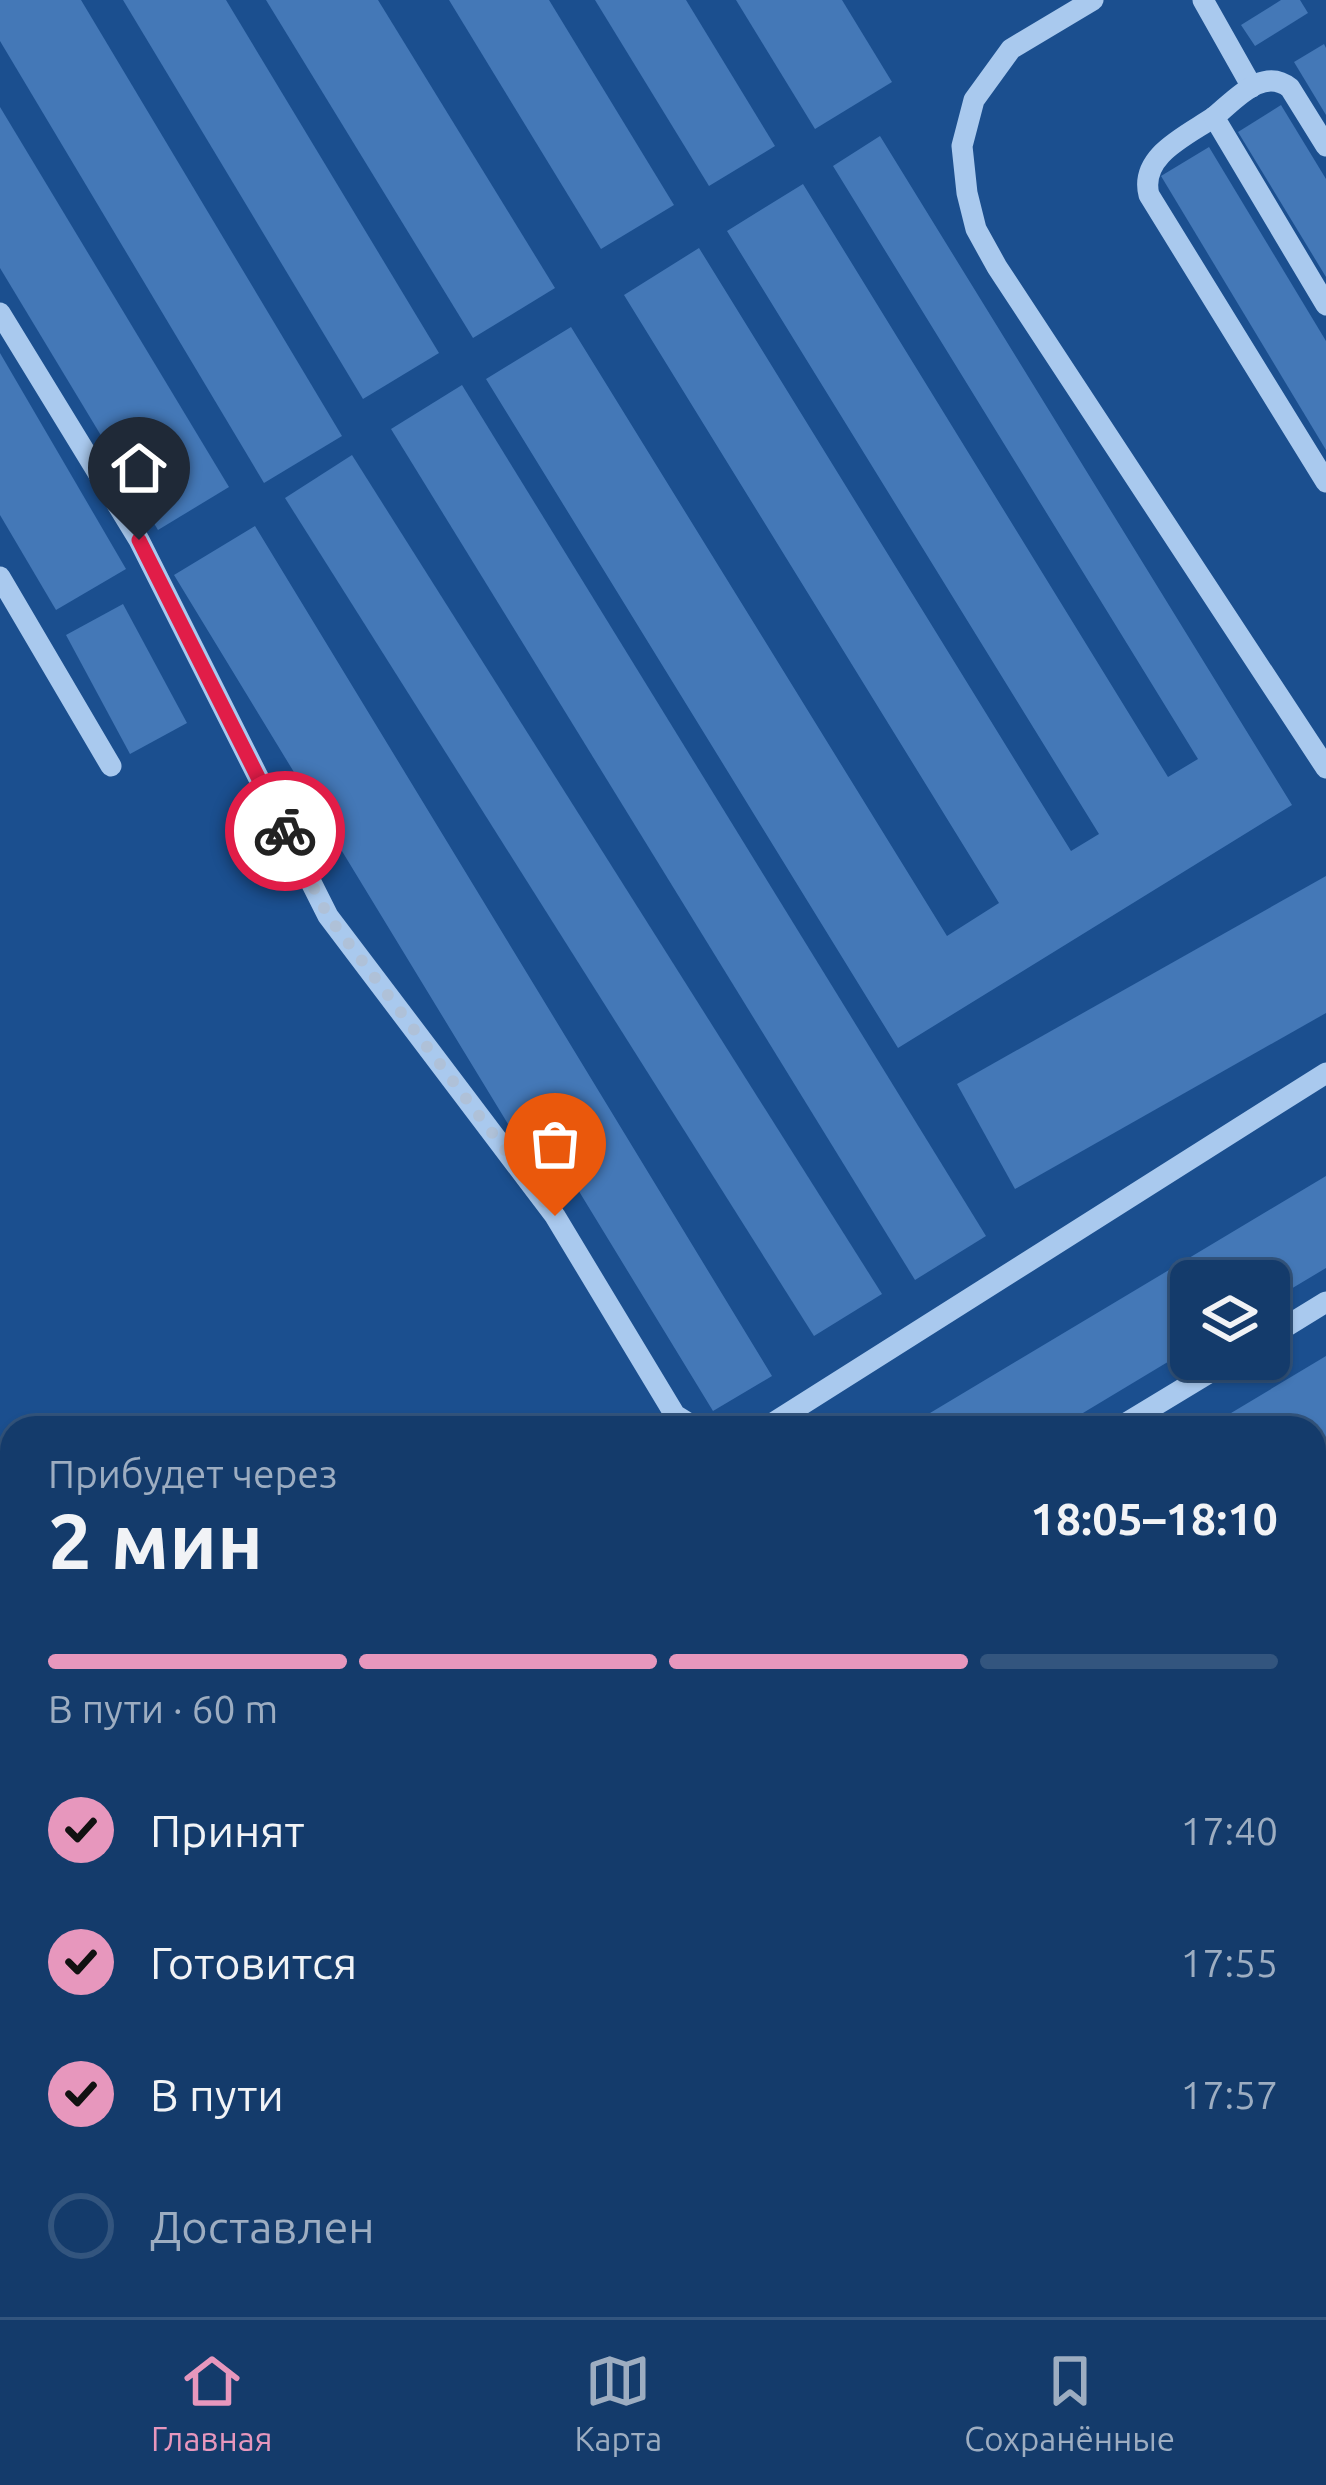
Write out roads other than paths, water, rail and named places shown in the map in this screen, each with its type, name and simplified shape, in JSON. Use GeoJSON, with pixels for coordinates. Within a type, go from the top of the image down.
{"type":"FeatureCollection","features":[{"type":"Feature","properties":{"kind":"lane"},"geometry":{"type":"LineString","coordinates":[[1094,0],[1011,49],[974,100],[962,146],[976,229],[1326,768]]}},
{"type":"Feature","properties":{"kind":"lane"},"geometry":{"type":"LineString","coordinates":[[1203,0],[1252,87]]}},
{"type":"Feature","properties":{"kind":"lane"},"geometry":{"type":"LineString","coordinates":[[1326,146],[1290,88],[1271,79],[1252,87],[1160,155],[1151,164],[1146,184],[1149,196],[1326,482]]}},
{"type":"Feature","properties":{"kind":"lane"},"geometry":{"type":"LineString","coordinates":[[1214,117],[1326,304]]}},
{"type":"Feature","properties":{"kind":"lane"},"geometry":{"type":"LineString","coordinates":[[0,313],[139,540],[328,916],[555,1216],[677,1416]]}},
{"type":"Feature","properties":{"kind":"lane"},"geometry":{"type":"LineString","coordinates":[[0,577],[111,766]]}},
{"type":"Feature","properties":{"kind":"lane"},"geometry":{"type":"LineString","coordinates":[[784,1416],[1326,1073]]}},
{"type":"Feature","properties":{"kind":"lane"},"geometry":{"type":"LineString","coordinates":[[1290,1324],[1326,1302]]}},
{"type":"Feature","properties":{"kind":"lane"},"geometry":{"type":"LineString","coordinates":[[1138,1416],[1197,1380]]}}]}
